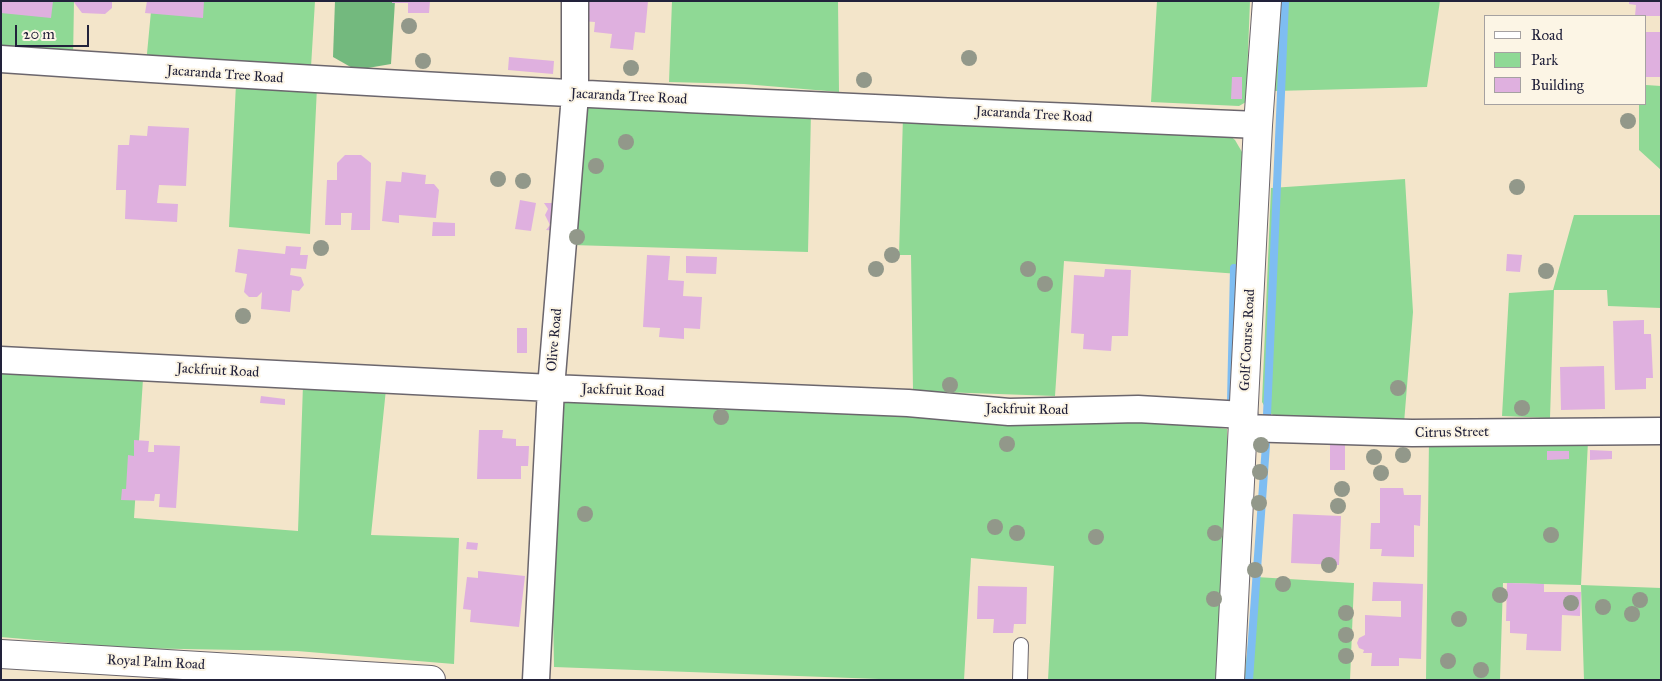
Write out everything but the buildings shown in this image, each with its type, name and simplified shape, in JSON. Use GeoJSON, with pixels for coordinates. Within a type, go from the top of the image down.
{"type":"FeatureCollection","features":[{"type":"Feature","properties":{"kind":"street","name":"Olive Road"},"geometry":{"type":"LineString","coordinates":[[536,680],[551,388],[575,95],[575,1]]}},
{"type":"Feature","properties":{"kind":"street","name":"Golf Course Road"},"geometry":{"type":"LineString","coordinates":[[1230,680],[1258,125],[1267,1]]}},
{"type":"Feature","properties":{"kind":"street","name":"Jacaranda Tree Road"},"geometry":{"type":"LineString","coordinates":[[1,59],[319,81],[575,95],[1258,125]]}},
{"type":"Feature","properties":{"kind":"street","name":"Jackfruit Road"},"geometry":{"type":"LineString","coordinates":[[1,360],[551,388],[908,403],[1009,412],[1138,409],[1244,422]]}},
{"type":"Feature","properties":{"kind":"street","name":"Citrus Street"},"geometry":{"type":"LineString","coordinates":[[1244,422],[1412,433],[1661,430]]}},
{"type":"Feature","properties":{"kind":"street","name":"Royal Palm Road"},"geometry":{"type":"LineString","coordinates":[[1,654],[246,674],[431,680]]}},
{"type":"Feature","properties":{"kind":"lane"},"geometry":{"type":"LineString","coordinates":[[1020,680],[1022,645]]}},
{"type":"Feature","properties":{"kind":"green space"},"geometry":{"type":"Polygon","coordinates":[[[1,1],[74,1],[73,60],[1,53],[1,1]]]}},
{"type":"Feature","properties":{"kind":"green space"},"geometry":{"type":"Polygon","coordinates":[[[152,1],[315,1],[311,67],[146,64],[152,1]]]}},
{"type":"Feature","properties":{"kind":"green space"},"geometry":{"type":"Polygon","coordinates":[[[335,1],[395,1],[391,64],[356,70],[333,57],[335,1]]]}},
{"type":"Feature","properties":{"kind":"green space"},"geometry":{"type":"Polygon","coordinates":[[[672,1],[838,1],[839,92],[744,84],[669,82],[672,1]]]}},
{"type":"Feature","properties":{"kind":"green space"},"geometry":{"type":"Polygon","coordinates":[[[1157,1],[1250,1],[1246,102],[1239,106],[1151,102],[1157,1]]]}},
{"type":"Feature","properties":{"kind":"green space"},"geometry":{"type":"Polygon","coordinates":[[[1281,1],[1440,1],[1427,87],[1275,91],[1281,1]]]}},
{"type":"Feature","properties":{"kind":"green space"},"geometry":{"type":"Polygon","coordinates":[[[236,84],[317,87],[310,234],[229,227],[236,84]]]}},
{"type":"Feature","properties":{"kind":"green space"},"geometry":{"type":"Polygon","coordinates":[[[1647,85],[1661,86],[1661,170],[1639,150],[1639,105],[1647,105],[1647,85]]]}},
{"type":"Feature","properties":{"kind":"green space"},"geometry":{"type":"Polygon","coordinates":[[[584,104],[811,112],[808,252],[572,245],[584,104]]]}},
{"type":"Feature","properties":{"kind":"green space"},"geometry":{"type":"Polygon","coordinates":[[[903,116],[1223,130],[1235,140],[1242,152],[1239,274],[1064,261],[1055,396],[913,391],[911,255],[899,255],[903,116]]]}},
{"type":"Feature","properties":{"kind":"green space"},"geometry":{"type":"Polygon","coordinates":[[[1405,179],[1413,312],[1404,423],[1279,418],[1268,412],[1262,402],[1271,188],[1405,179]]]}},
{"type":"Feature","properties":{"kind":"green space"},"geometry":{"type":"Polygon","coordinates":[[[1574,215],[1661,215],[1661,308],[1608,306],[1607,290],[1554,290],[1550,418],[1502,416],[1509,293],[1553,290],[1574,215]]]}},
{"type":"Feature","properties":{"kind":"green space"},"geometry":{"type":"Polygon","coordinates":[[[1,370],[143,379],[134,518],[298,531],[303,385],[386,389],[371,535],[459,538],[454,664],[297,651],[128,648],[1,637],[1,370]]]}},
{"type":"Feature","properties":{"kind":"green space"},"geometry":{"type":"Polygon","coordinates":[[[562,397],[1166,421],[1227,429],[1227,564],[1218,680],[1048,680],[1054,566],[971,558],[964,680],[879,679],[554,667],[552,552],[562,397]]]}},
{"type":"Feature","properties":{"kind":"green space"},"geometry":{"type":"Polygon","coordinates":[[[1429,439],[1588,441],[1581,585],[1503,583],[1500,680],[1426,680],[1429,439]]]}},
{"type":"Feature","properties":{"kind":"green space"},"geometry":{"type":"Polygon","coordinates":[[[1256,577],[1354,583],[1350,680],[1244,680],[1256,577]]]}},
{"type":"Feature","properties":{"kind":"green space"},"geometry":{"type":"Polygon","coordinates":[[[1581,585],[1661,588],[1661,680],[1584,680],[1581,585]]]}},
{"type":"Feature","properties":{"kind":"waterway"},"geometry":{"type":"LineString","coordinates":[[1267,415],[1285,1]]}},
{"type":"Feature","properties":{"kind":"waterway"},"geometry":{"type":"LineString","coordinates":[[1231,401],[1234,268]]}},
{"type":"Feature","properties":{"kind":"waterway"},"geometry":{"type":"LineString","coordinates":[[1249,680],[1266,445]]}}]}
